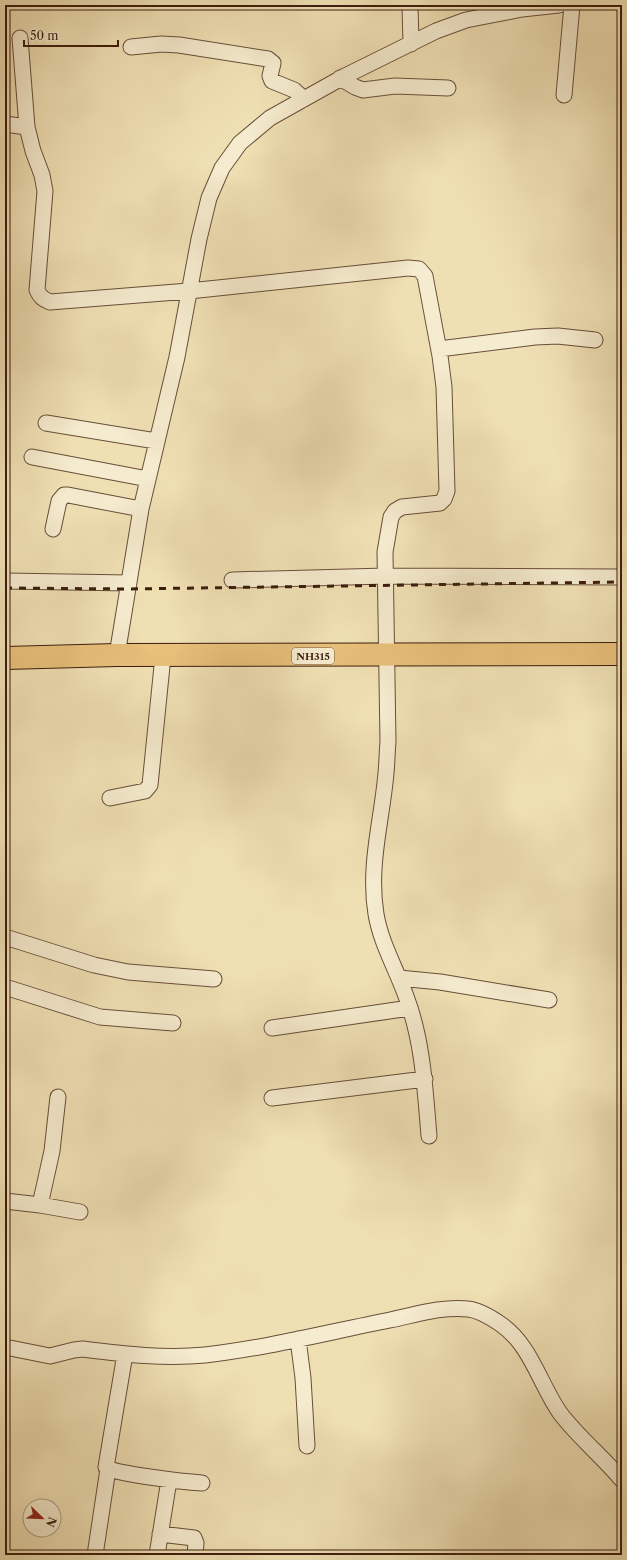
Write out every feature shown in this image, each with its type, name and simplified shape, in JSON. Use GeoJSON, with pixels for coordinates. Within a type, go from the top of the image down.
{"type":"FeatureCollection","features":[{"type":"Feature","properties":{"kind":"highway","name":"NH315"},"geometry":{"type":"LineString","coordinates":[[5,658],[117,655],[387,656],[622,654]]}},
{"type":"Feature","properties":{"kind":"street"},"geometry":{"type":"LineString","coordinates":[[410,5],[411,44]]}},
{"type":"Feature","properties":{"kind":"street"},"geometry":{"type":"LineString","coordinates":[[117,655],[141,509],[177,357],[199,239],[209,198],[222,168],[240,143],[270,118],[340,78],[436,31],[466,20],[522,9],[559,5]]}},
{"type":"Feature","properties":{"kind":"street"},"geometry":{"type":"LineString","coordinates":[[564,95],[572,5]]}},
{"type":"Feature","properties":{"kind":"street"},"geometry":{"type":"LineString","coordinates":[[20,38],[27,127],[33,151],[42,175],[45,191],[38,290],[39,295],[44,300],[50,302],[189,291],[414,268],[422,271],[425,276],[439,349],[444,387],[447,491],[444,499],[440,503],[402,507],[395,511],[391,517],[388,531],[386,552],[386,773],[376,836],[373,891],[376,915],[382,938],[410,1008],[419,1041],[425,1079],[429,1136]]}},
{"type":"Feature","properties":{"kind":"street"},"geometry":{"type":"LineString","coordinates":[[131,47],[161,44],[179,45],[268,59],[273,63],[270,76],[272,81],[294,90],[304,99]]}},
{"type":"Feature","properties":{"kind":"street"},"geometry":{"type":"LineString","coordinates":[[340,78],[363,90],[395,86],[448,88]]}},
{"type":"Feature","properties":{"kind":"street"},"geometry":{"type":"LineString","coordinates":[[5,124],[27,127]]}},
{"type":"Feature","properties":{"kind":"street"},"geometry":{"type":"LineString","coordinates":[[439,349],[535,337],[558,336],[595,340]]}},
{"type":"Feature","properties":{"kind":"street"},"geometry":{"type":"LineString","coordinates":[[46,423],[156,441]]}},
{"type":"Feature","properties":{"kind":"street"},"geometry":{"type":"LineString","coordinates":[[32,457],[148,479]]}},
{"type":"Feature","properties":{"kind":"street"},"geometry":{"type":"LineString","coordinates":[[53,529],[59,500],[64,495],[141,509]]}},
{"type":"Feature","properties":{"kind":"street"},"geometry":{"type":"LineString","coordinates":[[232,580],[386,576],[622,577]]}},
{"type":"Feature","properties":{"kind":"street"},"geometry":{"type":"LineString","coordinates":[[5,581],[129,583]]}},
{"type":"Feature","properties":{"kind":"street"},"geometry":{"type":"LineString","coordinates":[[110,798],[145,791],[150,785],[163,656]]}},
{"type":"Feature","properties":{"kind":"street"},"geometry":{"type":"LineString","coordinates":[[5,937],[94,965],[128,972],[214,979]]}},
{"type":"Feature","properties":{"kind":"street"},"geometry":{"type":"LineString","coordinates":[[399,978],[448,984],[548,1000]]}},
{"type":"Feature","properties":{"kind":"street"},"geometry":{"type":"LineString","coordinates":[[5,987],[100,1017],[173,1023]]}},
{"type":"Feature","properties":{"kind":"street"},"geometry":{"type":"LineString","coordinates":[[272,1028],[410,1008]]}},
{"type":"Feature","properties":{"kind":"street"},"geometry":{"type":"LineString","coordinates":[[272,1098],[425,1079]]}},
{"type":"Feature","properties":{"kind":"street"},"geometry":{"type":"LineString","coordinates":[[40,1205],[52,1151],[58,1097]]}},
{"type":"Feature","properties":{"kind":"street"},"geometry":{"type":"LineString","coordinates":[[5,1201],[80,1212]]}},
{"type":"Feature","properties":{"kind":"street"},"geometry":{"type":"LineString","coordinates":[[5,1347],[50,1356],[74,1350],[177,1357],[192,1356],[298,1339],[428,1312],[468,1309],[483,1314],[500,1324],[516,1339],[528,1355],[560,1412],[622,1480]]}},
{"type":"Feature","properties":{"kind":"street"},"geometry":{"type":"LineString","coordinates":[[298,1339],[304,1378],[307,1446]]}},
{"type":"Feature","properties":{"kind":"street"},"geometry":{"type":"LineString","coordinates":[[94,1555],[108,1469],[106,1467],[106,1463],[125,1354]]}},
{"type":"Feature","properties":{"kind":"street"},"geometry":{"type":"LineString","coordinates":[[108,1469],[169,1480],[202,1483]]}},
{"type":"Feature","properties":{"kind":"street"},"geometry":{"type":"LineString","coordinates":[[157,1555],[169,1480]]}},
{"type":"Feature","properties":{"kind":"street"},"geometry":{"type":"LineString","coordinates":[[160,1534],[194,1538],[196,1543],[195,1555]]}},
{"type":"Feature","properties":{"kind":"railway"},"geometry":{"type":"LineString","coordinates":[[5,588],[128,589],[622,582]]}}]}
